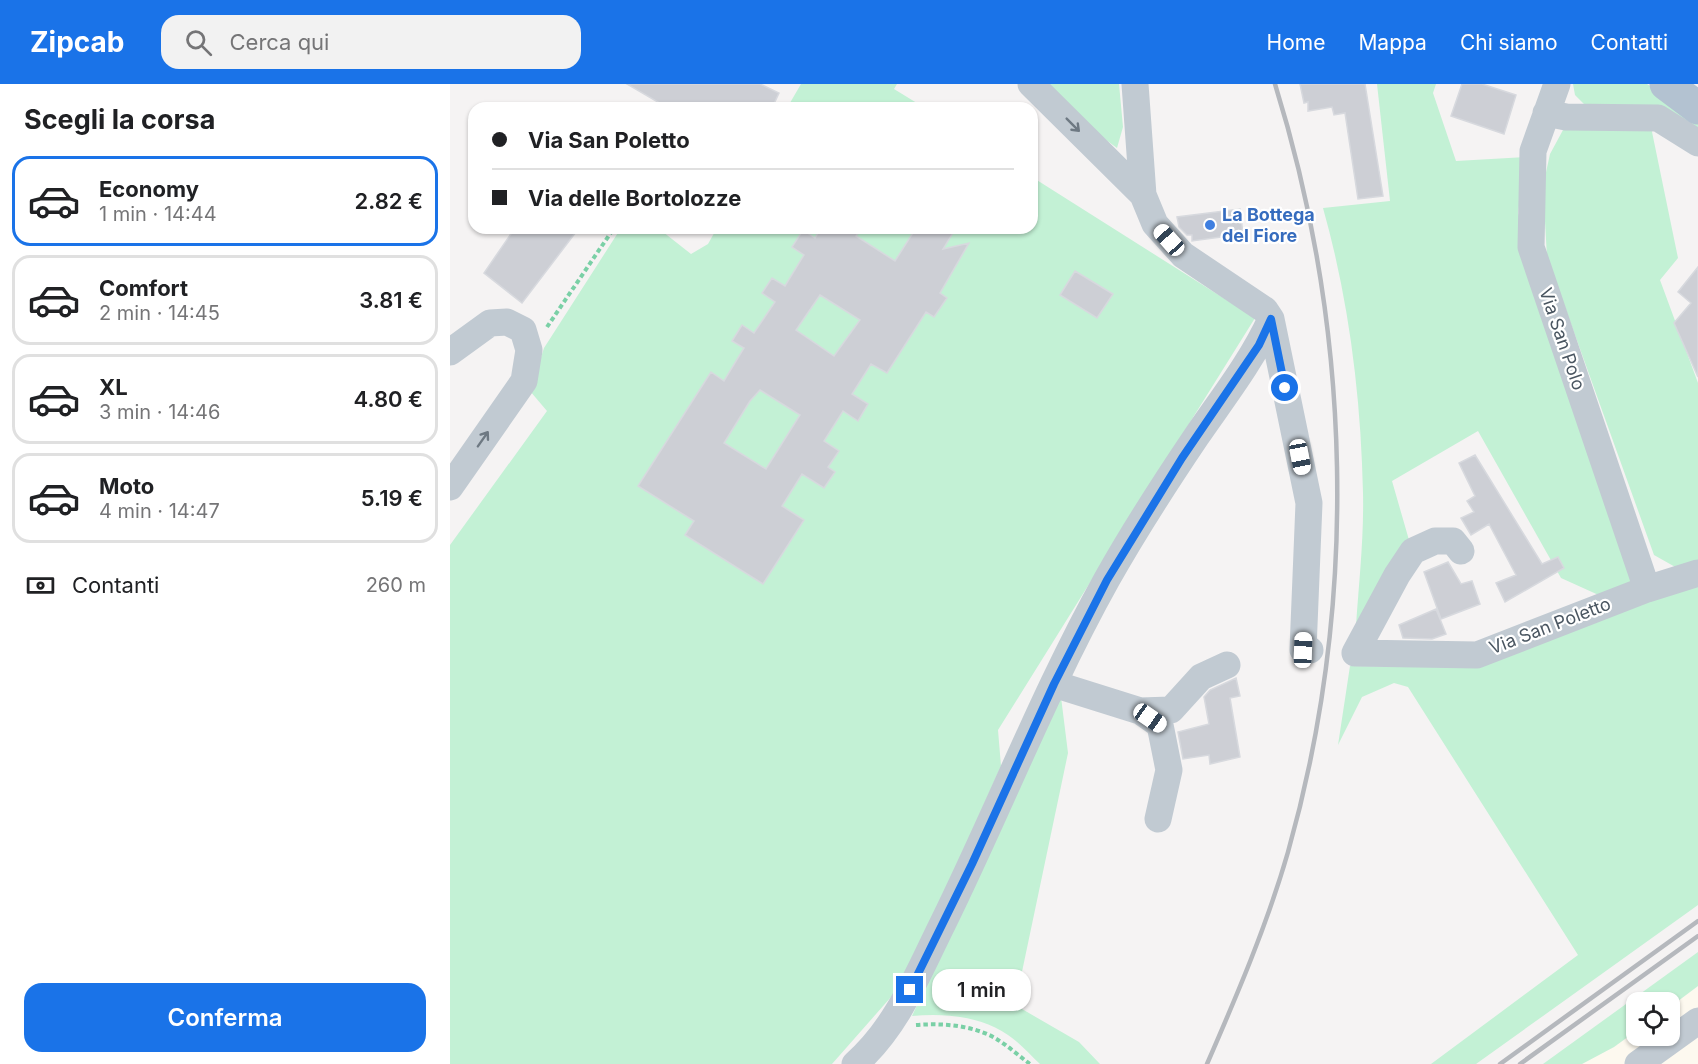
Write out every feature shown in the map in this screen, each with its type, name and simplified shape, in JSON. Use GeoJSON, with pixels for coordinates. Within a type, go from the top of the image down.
{"type":"FeatureCollection","features":[{"type":"Feature","properties":{"kind":"main road"},"geometry":{"type":"LineString","coordinates":[[1668,85],[1698,108]]}},
{"type":"Feature","properties":{"kind":"street"},"geometry":{"type":"LineString","coordinates":[[1031,84],[1143,195]]}},
{"type":"Feature","properties":{"kind":"street"},"geometry":{"type":"LineString","coordinates":[[1135,84],[1143,195],[1155,224],[1183,255],[1265,310],[1271,319],[1309,503],[1303,650],[1310,650]]}},
{"type":"Feature","properties":{"kind":"street","name":"Via San Polo"},"geometry":{"type":"LineString","coordinates":[[1557,84],[1533,152],[1531,247],[1647,589]]}},
{"type":"Feature","properties":{"kind":"street"},"geometry":{"type":"LineString","coordinates":[[1546,113],[1566,117],[1658,118],[1698,142]]}},
{"type":"Feature","properties":{"kind":"street"},"geometry":{"type":"LineString","coordinates":[[855,1064],[889,1028],[900,1010],[972,864],[1054,684],[1107,580],[1182,458],[1259,345],[1271,319]]}},
{"type":"Feature","properties":{"kind":"street"},"geometry":{"type":"LineString","coordinates":[[450,352],[490,323],[507,322],[523,330],[529,350],[524,381],[450,487]]}},
{"type":"Feature","properties":{"kind":"street","name":"Via San Poletto"},"geometry":{"type":"LineString","coordinates":[[1461,551],[1453,542],[1435,541],[1413,551],[1397,575],[1355,653],[1477,654],[1647,589],[1698,573]]}},
{"type":"Feature","properties":{"kind":"street"},"geometry":{"type":"LineString","coordinates":[[1140,711],[1171,710],[1201,677],[1227,665]]}},
{"type":"Feature","properties":{"kind":"street"},"geometry":{"type":"LineString","coordinates":[[1054,684],[1140,711],[1160,725],[1169,770],[1158,819]]}},
{"type":"Feature","properties":{"kind":"street"},"geometry":{"type":"LineString","coordinates":[[1638,1064],[1698,1021]]}},
{"type":"Feature","properties":{"kind":"path"},"geometry":{"type":"LineString","coordinates":[[528,356],[610,234]]}},
{"type":"Feature","properties":{"kind":"path"},"geometry":{"type":"LineString","coordinates":[[889,1028],[933,1023],[959,1026],[995,1038],[1030,1064]]}},
{"type":"Feature","properties":{"kind":"shaded area"},"geometry":{"type":"Polygon","coordinates":[[[1698,986],[1698,1064],[1582,1064],[1626,1038],[1626,1046],[1680,1046],[1680,1000],[1698,986]]]}},
{"type":"Feature","properties":{"kind":"green space"},"geometry":{"type":"Polygon","coordinates":[[[801,84],[897,84],[894,89],[915,102],[790,102],[801,84]]]}},
{"type":"Feature","properties":{"kind":"green space"},"geometry":{"type":"Polygon","coordinates":[[[1046,84],[1119,84],[1123,127],[1117,148],[1098,134],[1046,84]]]}},
{"type":"Feature","properties":{"kind":"green space"},"geometry":{"type":"Polygon","coordinates":[[[1377,84],[1436,84],[1433,93],[1456,161],[1526,157],[1518,213],[1632,563],[1631,585],[1603,597],[1561,578],[1478,431],[1392,481],[1409,540],[1356,626],[1363,510],[1360,421],[1347,313],[1323,208],[1390,201],[1377,84]]]}},
{"type":"Feature","properties":{"kind":"green space"},"geometry":{"type":"Polygon","coordinates":[[[1573,84],[1647,84],[1698,119],[1698,130],[1585,105],[1575,95],[1573,84]]]}},
{"type":"Feature","properties":{"kind":"green space"},"geometry":{"type":"Polygon","coordinates":[[[1651,127],[1678,258],[1660,280],[1698,383],[1698,562],[1677,568],[1654,555],[1547,257],[1543,186],[1550,154],[1563,130],[1651,127]]]}},
{"type":"Feature","properties":{"kind":"green space"},"geometry":{"type":"Polygon","coordinates":[[[1038,181],[1255,318],[998,730],[1001,766],[906,980],[832,1064],[450,1064],[450,545],[547,411],[530,391],[544,348],[617,234],[666,234],[691,254],[708,244],[714,234],[1038,234],[1038,181]]]}},
{"type":"Feature","properties":{"kind":"green space"},"geometry":{"type":"Polygon","coordinates":[[[1698,585],[1698,905],[1476,1064],[1431,1064],[1578,955],[1408,687],[1394,683],[1362,697],[1338,745],[1350,666],[1425,667],[1655,596],[1698,585]]]}},
{"type":"Feature","properties":{"kind":"green space"},"geometry":{"type":"Polygon","coordinates":[[[1061,697],[1068,753],[1015,1005],[1079,1042],[1100,1064],[1040,1064],[1012,1038],[986,1024],[962,1017],[912,1016],[1061,697]]]}},
{"type":"Feature","properties":{"kind":"green space"},"geometry":{"type":"Polygon","coordinates":[[[1698,952],[1698,986],[1680,1000],[1680,992],[1643,992],[1698,952]]]}},
{"type":"Feature","properties":{"kind":"green space"},"geometry":{"type":"Polygon","coordinates":[[[1626,1004],[1626,1038],[1614,1047],[1582,1064],[1543,1064],[1626,1004]]]}},
{"type":"Feature","properties":{"kind":"building"},"geometry":{"type":"Polygon","coordinates":[[[627,84],[760,84],[779,93],[775,102],[658,102],[627,84]]]}},
{"type":"Feature","properties":{"kind":"building"},"geometry":{"type":"Polygon","coordinates":[[[1300,84],[1365,84],[1383,196],[1358,199],[1345,113],[1334,115],[1332,107],[1308,111],[1308,102],[1304,103],[1300,84]]]}},
{"type":"Feature","properties":{"kind":"building"},"geometry":{"type":"Polygon","coordinates":[[[1462,84],[1482,84],[1516,95],[1504,134],[1451,116],[1462,84]]]}},
{"type":"Feature","properties":{"kind":"building","name":"La Bottega del Fiore"},"geometry":{"type":"Polygon","coordinates":[[[1240,209],[1243,234],[1192,241],[1192,235],[1187,235],[1179,227],[1177,217],[1240,209]]]}},
{"type":"Feature","properties":{"kind":"building"},"geometry":{"type":"Polygon","coordinates":[[[511,234],[574,234],[522,303],[484,273],[511,234]]]}},
{"type":"Feature","properties":{"kind":"building"},"geometry":{"type":"Polygon","coordinates":[[[800,234],[809,234],[815,238],[817,234],[858,234],[856,236],[895,261],[912,234],[952,234],[943,249],[969,243],[940,293],[947,298],[934,317],[926,312],[887,373],[871,364],[852,394],[868,404],[858,421],[843,411],[824,441],[839,451],[828,467],[835,472],[824,488],[802,474],[782,506],[804,520],[763,584],[685,535],[694,521],[638,486],[711,372],[724,381],[744,348],[732,341],[742,325],[754,333],[775,302],[762,293],[772,278],[785,286],[804,255],[792,247],[800,234]],[[820,295],[796,330],[834,356],[860,320],[820,295]],[[760,390],[750,401],[724,443],[766,469],[800,415],[760,390]]]}},
{"type":"Feature","properties":{"kind":"building"},"geometry":{"type":"Polygon","coordinates":[[[1698,267],[1698,377],[1674,323],[1691,303],[1678,292],[1698,267]]]}},
{"type":"Feature","properties":{"kind":"building"},"geometry":{"type":"Polygon","coordinates":[[[1075,271],[1113,294],[1097,318],[1060,295],[1075,271]]]}},
{"type":"Feature","properties":{"kind":"building"},"geometry":{"type":"Polygon","coordinates":[[[1475,455],[1542,564],[1558,557],[1564,568],[1505,602],[1496,583],[1516,575],[1489,524],[1471,535],[1461,518],[1474,512],[1467,501],[1475,496],[1459,463],[1475,455]]]}},
{"type":"Feature","properties":{"kind":"building"},"geometry":{"type":"Polygon","coordinates":[[[1448,562],[1461,584],[1472,581],[1480,604],[1441,619],[1424,572],[1448,562]]]}},
{"type":"Feature","properties":{"kind":"building"},"geometry":{"type":"Polygon","coordinates":[[[1436,609],[1446,634],[1432,639],[1403,638],[1399,625],[1436,609]]]}},
{"type":"Feature","properties":{"kind":"building"},"geometry":{"type":"Polygon","coordinates":[[[1236,678],[1240,696],[1230,698],[1240,757],[1210,764],[1209,755],[1183,759],[1178,732],[1209,724],[1204,697],[1210,690],[1236,678]]]}},
{"type":"Feature","properties":{"kind":"railway"},"geometry":{"type":"LineString","coordinates":[[1207,1064],[1261,933],[1288,852],[1311,757],[1327,661],[1335,564],[1337,467],[1332,370],[1320,273],[1301,178],[1275,84]]}},
{"type":"Feature","properties":{"kind":"railway"},"geometry":{"type":"LineString","coordinates":[[1500,1064],[1698,921]]}},
{"type":"Feature","properties":{"kind":"railway"},"geometry":{"type":"LineString","coordinates":[[1520,1064],[1698,936]]}},
{"type":"Feature","properties":{"kind":"place","name":"La Bottega del Fiore"},"geometry":{"type":"Point","coordinates":[1210,225]}},
{"type":"Feature","properties":{"kind":"route"},"geometry":{"type":"LineString","coordinates":[[910,990],[972,864],[1054,684],[1107,580],[1182,458],[1259,345],[1271,319],[1285,388]]}}]}
